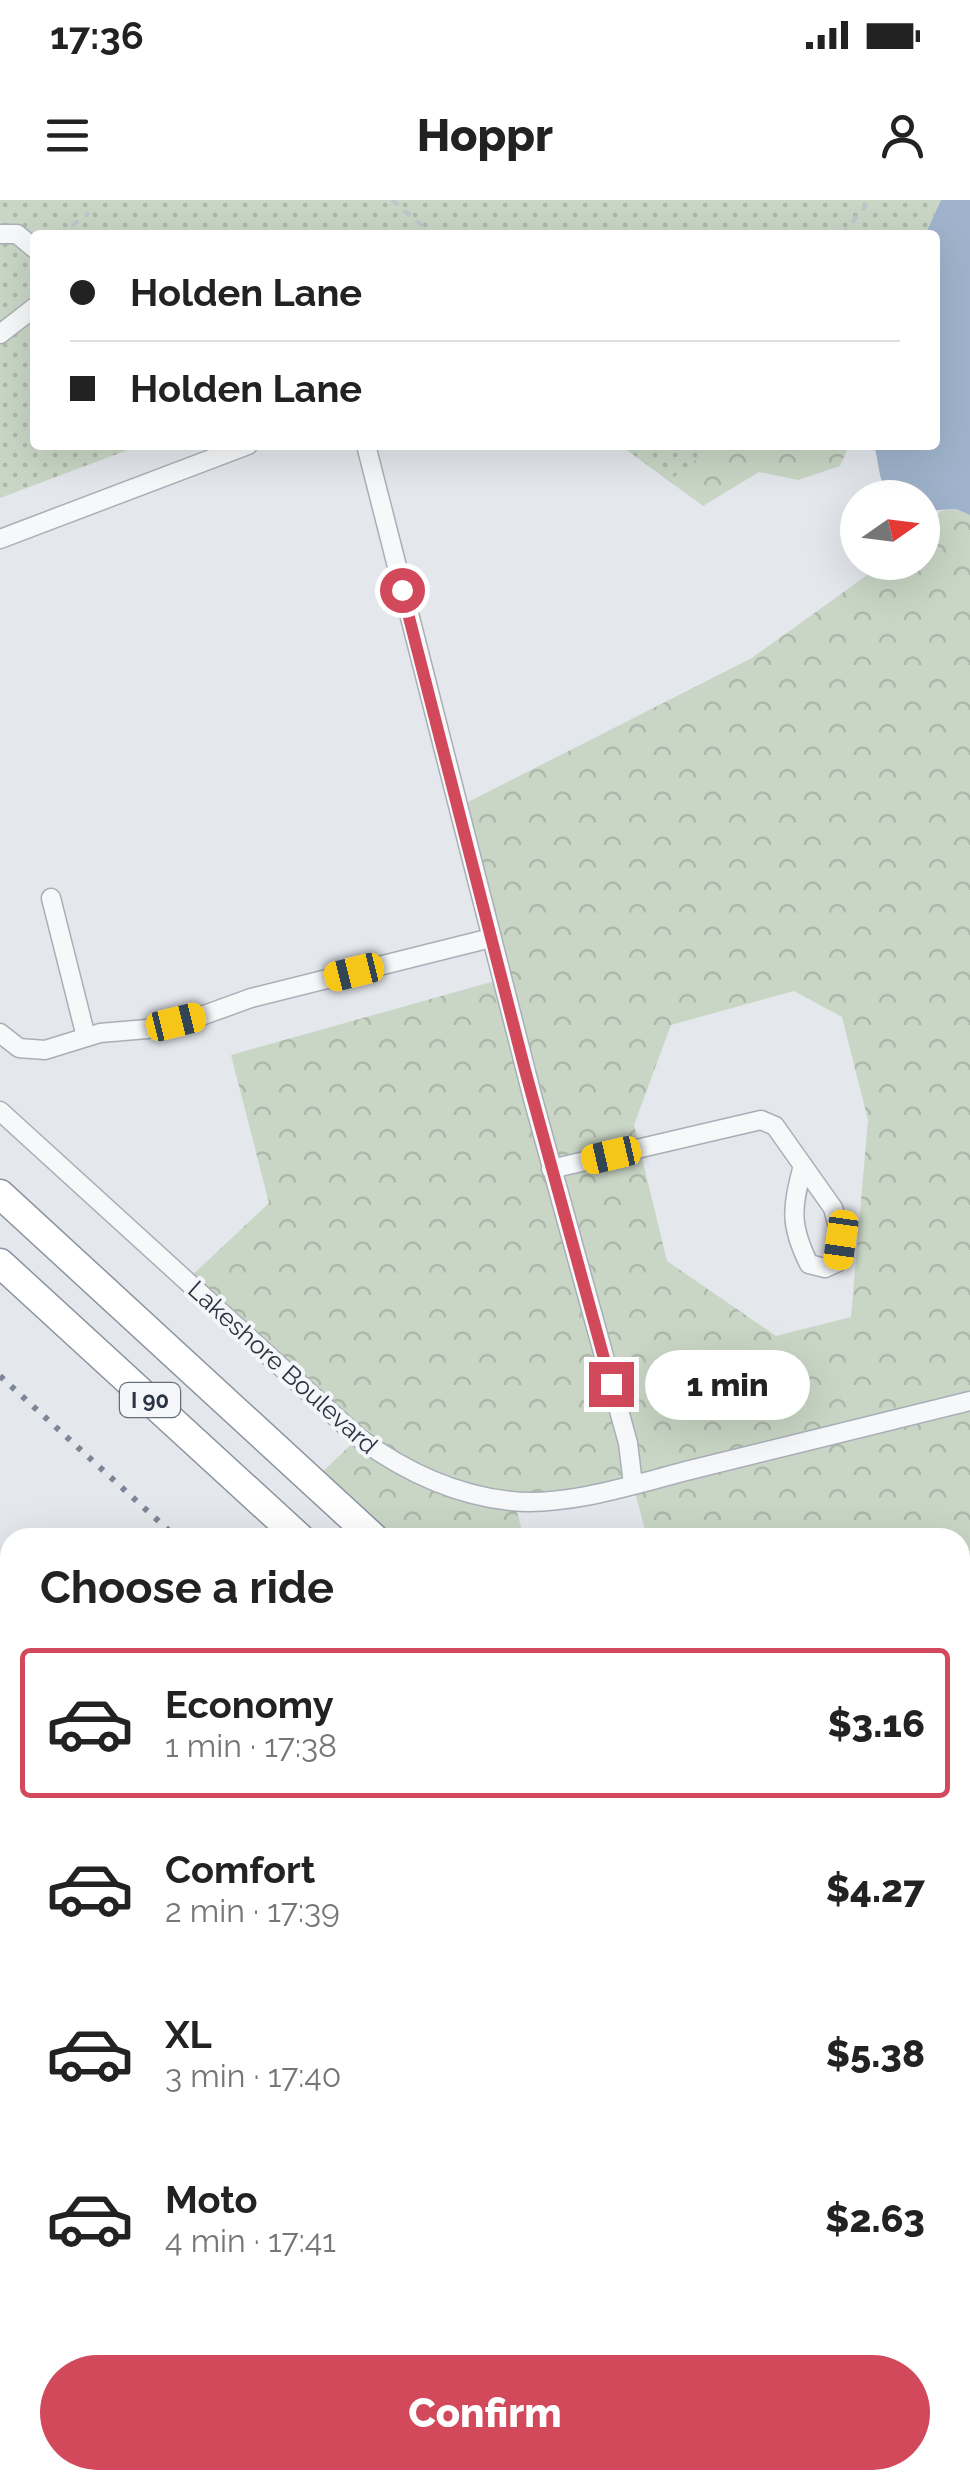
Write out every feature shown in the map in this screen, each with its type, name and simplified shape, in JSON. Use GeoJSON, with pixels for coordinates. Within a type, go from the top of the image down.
{"type":"FeatureCollection","features":[{"type":"Feature","properties":{"kind":"highway","name":"I 90"},"geometry":{"type":"LineString","coordinates":[[0,1194],[363,1528]]}},
{"type":"Feature","properties":{"kind":"highway","name":"I 90"},"geometry":{"type":"LineString","coordinates":[[0,1263],[289,1528]]}},
{"type":"Feature","properties":{"kind":"street"},"geometry":{"type":"LineString","coordinates":[[0,234],[18,234],[30,245]]}},
{"type":"Feature","properties":{"kind":"street"},"geometry":{"type":"LineString","coordinates":[[0,334],[30,311]]}},
{"type":"Feature","properties":{"kind":"street"},"geometry":{"type":"LineString","coordinates":[[0,539],[235,450]]}},
{"type":"Feature","properties":{"kind":"street"},"geometry":{"type":"LineString","coordinates":[[367,450],[525,1070],[628,1443],[633,1484]]}},
{"type":"Feature","properties":{"kind":"street"},"geometry":{"type":"LineString","coordinates":[[51,898],[86,1037]]}},
{"type":"Feature","properties":{"kind":"street"},"geometry":{"type":"LineString","coordinates":[[0,1033],[18,1048],[44,1050],[100,1033],[147,1029],[251,998],[491,938]]}},
{"type":"Feature","properties":{"kind":"street","name":"Lakeshore Boulevard"},"geometry":{"type":"LineString","coordinates":[[0,1110],[358,1438],[391,1462],[469,1494],[514,1502],[560,1498],[633,1484],[970,1401]]}},
{"type":"Feature","properties":{"kind":"street"},"geometry":{"type":"LineString","coordinates":[[551,1169],[762,1120],[775,1126],[803,1165],[833,1208],[841,1240],[838,1262],[824,1268],[809,1264],[796,1238],[792,1211],[803,1165]]}},
{"type":"Feature","properties":{"kind":"path"},"geometry":{"type":"LineString","coordinates":[[392,200],[427,230]]}},
{"type":"Feature","properties":{"kind":"path"},"geometry":{"type":"LineString","coordinates":[[846,230],[870,200]]}},
{"type":"Feature","properties":{"kind":"path"},"geometry":{"type":"LineString","coordinates":[[66,230],[89,213]]}},
{"type":"Feature","properties":{"kind":"green space"},"geometry":{"type":"Polygon","coordinates":[[[0,200],[941,200],[927,230],[30,230],[30,450],[128,450],[0,498],[0,200]]]}},
{"type":"Feature","properties":{"kind":"green space"},"geometry":{"type":"Polygon","coordinates":[[[627,450],[847,450],[840,466],[798,480],[759,472],[703,506],[627,450]]]}},
{"type":"Feature","properties":{"kind":"green space"},"geometry":{"type":"Polygon","coordinates":[[[627,450],[709,450],[669,481],[627,450]]]}},
{"type":"Feature","properties":{"kind":"green space"},"geometry":{"type":"Polygon","coordinates":[[[956,509],[970,515],[970,1528],[645,1528],[633,1485],[514,1502],[521,1528],[364,1528],[313,1481],[358,1438],[186,1281],[269,1203],[231,1055],[502,979],[458,807],[752,658],[860,580],[940,580],[940,512],[956,509]],[[794,991],[671,1025],[634,1125],[667,1261],[776,1336],[851,1317],[868,1120],[842,1017],[794,991]]]}},
{"type":"Feature","properties":{"kind":"water"},"geometry":{"type":"Polygon","coordinates":[[[941,200],[970,200],[970,515],[956,509],[940,510],[940,480],[882,480],[875,450],[940,450],[940,230],[927,230],[941,200]]]}},
{"type":"Feature","properties":{"kind":"railway"},"geometry":{"type":"LineString","coordinates":[[0,1376],[166,1528]]}},
{"type":"Feature","properties":{"kind":"route"},"geometry":{"type":"LineString","coordinates":[[402,590],[551,1169],[611,1384]]}}]}
